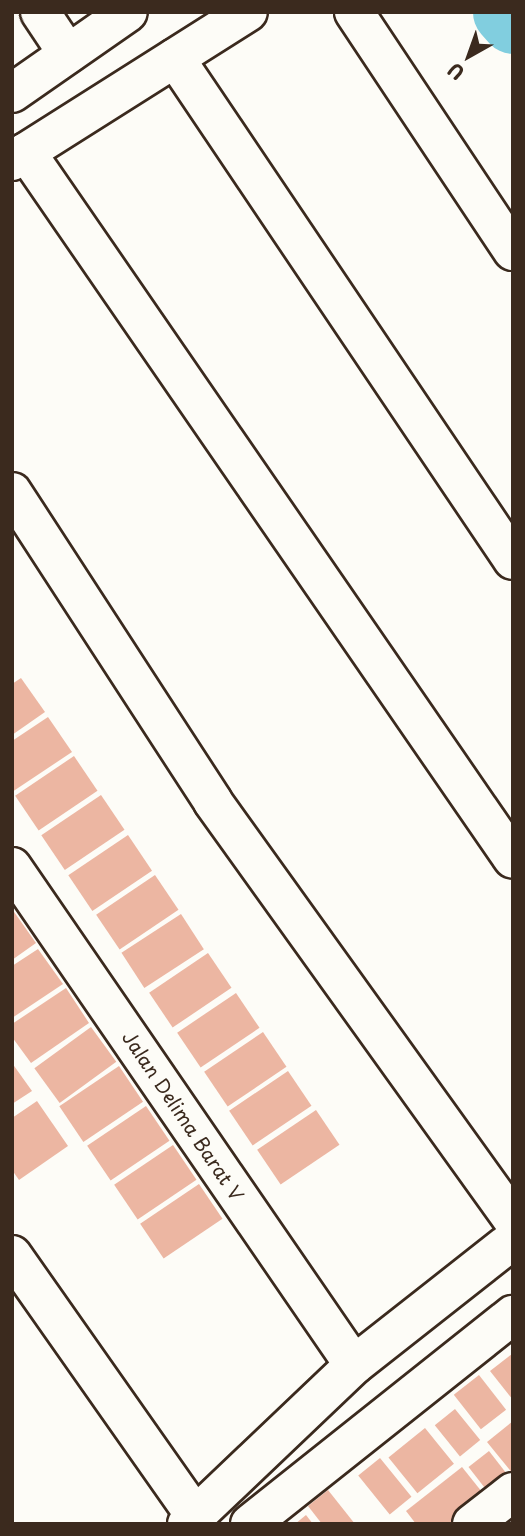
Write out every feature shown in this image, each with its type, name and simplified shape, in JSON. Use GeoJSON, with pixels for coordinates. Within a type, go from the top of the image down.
{"type":"FeatureCollection","features":[{"type":"Feature","properties":{"kind":"street"},"geometry":{"type":"LineString","coordinates":[[40,12],[68,54]]}},
{"type":"Feature","properties":{"kind":"street"},"geometry":{"type":"LineString","coordinates":[[12,93],[128,12]]}},
{"type":"Feature","properties":{"kind":"street"},"geometry":{"type":"LineString","coordinates":[[248,12],[19,157],[513,859]]}},
{"type":"Feature","properties":{"kind":"street"},"geometry":{"type":"LineString","coordinates":[[354,12],[513,251]]}},
{"type":"Feature","properties":{"kind":"street"},"geometry":{"type":"LineString","coordinates":[[176,58],[513,561]]}},
{"type":"Feature","properties":{"kind":"street"},"geometry":{"type":"LineString","coordinates":[[12,492],[213,802],[513,1220]]}},
{"type":"Feature","properties":{"kind":"street","name":"Jalan Delima Barat V"},"geometry":{"type":"LineString","coordinates":[[12,867],[354,1365]]}},
{"type":"Feature","properties":{"kind":"street"},"geometry":{"type":"LineString","coordinates":[[12,1255],[192,1520],[354,1365],[513,1240]]}},
{"type":"Feature","properties":{"kind":"street"},"geometry":{"type":"LineString","coordinates":[[250,1524],[513,1315]]}},
{"type":"Feature","properties":{"kind":"street"},"geometry":{"type":"LineString","coordinates":[[472,1524],[513,1492]]}},
{"type":"Feature","properties":{"kind":"building"},"geometry":{"type":"Polygon","coordinates":[[[21,678],[45,712],[12,735],[12,684],[21,678]]]}},
{"type":"Feature","properties":{"kind":"building"},"geometry":{"type":"Polygon","coordinates":[[[48,717],[72,752],[12,792],[12,741],[48,717]]]}},
{"type":"Feature","properties":{"kind":"building"},"geometry":{"type":"Polygon","coordinates":[[[74,756],[97,791],[39,831],[15,796],[74,756]]]}},
{"type":"Feature","properties":{"kind":"building"},"geometry":{"type":"Polygon","coordinates":[[[101,795],[124,830],[65,870],[41,835],[101,795]]]}},
{"type":"Feature","properties":{"kind":"building"},"geometry":{"type":"Polygon","coordinates":[[[128,835],[152,871],[92,911],[68,875],[128,835]]]}},
{"type":"Feature","properties":{"kind":"building"},"geometry":{"type":"Polygon","coordinates":[[[155,875],[178,910],[120,950],[96,915],[155,875]]]}},
{"type":"Feature","properties":{"kind":"building"},"geometry":{"type":"Polygon","coordinates":[[[12,909],[36,943],[12,960],[12,909]]]}},
{"type":"Feature","properties":{"kind":"building"},"geometry":{"type":"Polygon","coordinates":[[[181,914],[204,949],[144,988],[121,953],[181,914]]]}},
{"type":"Feature","properties":{"kind":"building"},"geometry":{"type":"Polygon","coordinates":[[[38,949],[63,984],[12,1018],[12,966],[38,949]]]}},
{"type":"Feature","properties":{"kind":"building"},"geometry":{"type":"Polygon","coordinates":[[[208,953],[231,988],[173,1028],[149,993],[208,953]]]}},
{"type":"Feature","properties":{"kind":"building"},"geometry":{"type":"Polygon","coordinates":[[[66,988],[89,1023],[31,1063],[12,1037],[12,1024],[66,988]]]}},
{"type":"Feature","properties":{"kind":"building"},"geometry":{"type":"Polygon","coordinates":[[[236,993],[259,1028],[201,1068],[177,1033],[236,993]]]}},
{"type":"Feature","properties":{"kind":"building"},"geometry":{"type":"Polygon","coordinates":[[[91,1027],[116,1062],[60,1103],[34,1068],[91,1027]]]}},
{"type":"Feature","properties":{"kind":"building"},"geometry":{"type":"Polygon","coordinates":[[[263,1032],[286,1067],[228,1107],[204,1072],[263,1032]]]}},
{"type":"Feature","properties":{"kind":"building"},"geometry":{"type":"Polygon","coordinates":[[[12,1063],[32,1091],[12,1104],[12,1063]]]}},
{"type":"Feature","properties":{"kind":"building"},"geometry":{"type":"Polygon","coordinates":[[[119,1066],[143,1102],[83,1142],[59,1106],[119,1066]]]}},
{"type":"Feature","properties":{"kind":"building"},"geometry":{"type":"Polygon","coordinates":[[[288,1071],[311,1106],[253,1146],[229,1111],[288,1071]]]}},
{"type":"Feature","properties":{"kind":"building"},"geometry":{"type":"Polygon","coordinates":[[[37,1101],[68,1146],[19,1180],[12,1170],[12,1118],[37,1101]]]}},
{"type":"Feature","properties":{"kind":"building"},"geometry":{"type":"Polygon","coordinates":[[[146,1106],[169,1141],[111,1181],[87,1146],[146,1106]]]}},
{"type":"Feature","properties":{"kind":"building"},"geometry":{"type":"Polygon","coordinates":[[[316,1110],[339,1145],[281,1185],[257,1150],[316,1110]]]}},
{"type":"Feature","properties":{"kind":"building"},"geometry":{"type":"Polygon","coordinates":[[[173,1145],[196,1180],[138,1220],[114,1185],[173,1145]]]}},
{"type":"Feature","properties":{"kind":"building"},"geometry":{"type":"Polygon","coordinates":[[[199,1184],[222,1219],[164,1259],[140,1224],[199,1184]]]}},
{"type":"Feature","properties":{"kind":"building"},"geometry":{"type":"Polygon","coordinates":[[[512,1354],[513,1356],[513,1400],[490,1371],[512,1354]]]}},
{"type":"Feature","properties":{"kind":"building"},"geometry":{"type":"Polygon","coordinates":[[[479,1375],[506,1410],[481,1429],[454,1395],[479,1375]]]}},
{"type":"Feature","properties":{"kind":"building"},"geometry":{"type":"Polygon","coordinates":[[[455,1409],[480,1440],[460,1456],[435,1425],[455,1409]]]}},
{"type":"Feature","properties":{"kind":"building"},"geometry":{"type":"Polygon","coordinates":[[[513,1421],[513,1474],[487,1442],[513,1421]]]}},
{"type":"Feature","properties":{"kind":"building"},"geometry":{"type":"Polygon","coordinates":[[[425,1428],[454,1464],[417,1493],[388,1458],[425,1428]]]}},
{"type":"Feature","properties":{"kind":"building"},"geometry":{"type":"Polygon","coordinates":[[[489,1451],[512,1480],[491,1496],[469,1467],[489,1451]]]}},
{"type":"Feature","properties":{"kind":"building"},"geometry":{"type":"Polygon","coordinates":[[[380,1458],[411,1497],[390,1514],[358,1476],[380,1458]]]}},
{"type":"Feature","properties":{"kind":"building"},"geometry":{"type":"Polygon","coordinates":[[[462,1467],[490,1502],[463,1524],[416,1524],[406,1511],[462,1467]]]}},
{"type":"Feature","properties":{"kind":"building"},"geometry":{"type":"Polygon","coordinates":[[[328,1490],[355,1524],[322,1524],[308,1506],[328,1490]]]}},
{"type":"Feature","properties":{"kind":"building"},"geometry":{"type":"Polygon","coordinates":[[[306,1515],[313,1524],[295,1524],[306,1515]]]}},
{"type":"Feature","properties":{"kind":"waterway"},"geometry":{"type":"LineString","coordinates":[[505,12],[513,21]]}}]}
